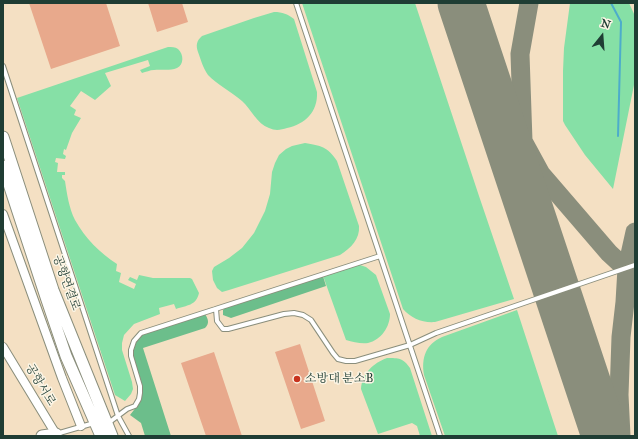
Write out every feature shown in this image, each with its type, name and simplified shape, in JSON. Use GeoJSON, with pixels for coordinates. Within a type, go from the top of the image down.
{"type":"FeatureCollection","features":[{"type":"Feature","properties":{"kind":"street","name":"공항연결로"},"geometry":{"type":"LineString","coordinates":[[3,137],[53,290],[112,436]]}},
{"type":"Feature","properties":{"kind":"street","name":"공항연결로"},"geometry":{"type":"LineString","coordinates":[[3,166],[64,349],[101,436]]}},
{"type":"Feature","properties":{"kind":"street"},"geometry":{"type":"LineString","coordinates":[[3,214],[62,378],[81,426]]}},
{"type":"Feature","properties":{"kind":"street","name":"공항서로"},"geometry":{"type":"LineString","coordinates":[[3,347],[57,435]]}},
{"type":"Feature","properties":{"kind":"street"},"geometry":{"type":"LineString","coordinates":[[42,436],[57,435]]}},
{"type":"Feature","properties":{"kind":"lane"},"geometry":{"type":"LineString","coordinates":[[296,3],[440,436]]}},
{"type":"Feature","properties":{"kind":"lane"},"geometry":{"type":"LineString","coordinates":[[3,66],[118,416],[129,436]]}},
{"type":"Feature","properties":{"kind":"lane"},"geometry":{"type":"LineString","coordinates":[[111,421],[127,408],[134,406],[139,399],[140,386],[131,356],[131,350],[134,341],[141,333],[380,256]]}},
{"type":"Feature","properties":{"kind":"lane"},"geometry":{"type":"LineString","coordinates":[[216,309],[217,321],[222,329],[228,329],[284,314],[294,313],[303,315],[311,320],[338,358],[346,361],[355,361],[410,345],[444,330],[635,266]]}},
{"type":"Feature","properties":{"kind":"lane"},"geometry":{"type":"LineString","coordinates":[[96,397],[111,421],[115,436]]}},
{"type":"Feature","properties":{"kind":"lane"},"geometry":{"type":"LineString","coordinates":[[57,435],[95,422]]}},
{"type":"Feature","properties":{"kind":"green space"},"geometry":{"type":"Polygon","coordinates":[[[302,3],[415,3],[514,299],[435,322],[426,322],[417,319],[403,309],[302,3]]]}},
{"type":"Feature","properties":{"kind":"green space"},"geometry":{"type":"Polygon","coordinates":[[[570,3],[629,3],[635,16],[635,80],[613,189],[585,155],[563,121],[564,48],[570,3]]]}},
{"type":"Feature","properties":{"kind":"green space"},"geometry":{"type":"Polygon","coordinates":[[[274,12],[280,12],[294,19],[317,92],[317,99],[313,111],[305,120],[299,124],[278,130],[271,129],[261,123],[242,101],[215,82],[208,75],[202,64],[197,46],[202,36],[274,12]]]}},
{"type":"Feature","properties":{"kind":"green space"},"geometry":{"type":"Polygon","coordinates":[[[168,47],[177,48],[180,51],[182,62],[179,67],[152,70],[142,73],[140,70],[150,66],[148,60],[105,73],[111,86],[95,100],[81,91],[70,106],[76,110],[74,115],[81,118],[72,133],[66,150],[64,149],[63,154],[66,156],[65,159],[56,158],[55,162],[58,163],[57,172],[65,172],[65,175],[62,175],[62,178],[65,181],[67,196],[75,220],[93,245],[117,264],[116,271],[121,273],[119,282],[134,289],[136,284],[128,280],[130,277],[137,280],[139,275],[153,278],[190,278],[192,279],[199,293],[196,300],[187,306],[176,309],[174,304],[159,308],[160,314],[134,324],[124,335],[122,350],[133,389],[125,401],[115,395],[17,98],[168,47]]]}},
{"type":"Feature","properties":{"kind":"green space"},"geometry":{"type":"Polygon","coordinates":[[[305,143],[327,150],[337,161],[359,226],[358,235],[354,243],[340,255],[222,292],[217,288],[213,280],[212,271],[214,267],[242,248],[254,233],[265,211],[270,194],[272,172],[279,155],[292,146],[305,143]]]}},
{"type":"Feature","properties":{"kind":"green space"},"geometry":{"type":"Polygon","coordinates":[[[348,264],[357,264],[366,267],[376,275],[390,314],[388,324],[381,336],[368,343],[346,340],[322,273],[348,264]]]}},
{"type":"Feature","properties":{"kind":"green space"},"geometry":{"type":"Polygon","coordinates":[[[322,273],[326,286],[231,318],[223,315],[223,310],[226,306],[322,273]]]}},
{"type":"Feature","properties":{"kind":"green space"},"geometry":{"type":"Polygon","coordinates":[[[517,310],[558,436],[445,436],[424,375],[423,363],[428,348],[442,337],[517,310]]]}},
{"type":"Feature","properties":{"kind":"green space"},"geometry":{"type":"Polygon","coordinates":[[[205,314],[208,324],[205,328],[143,348],[171,436],[145,436],[141,423],[130,415],[141,401],[142,390],[140,377],[132,353],[137,336],[205,314]]]}},
{"type":"Feature","properties":{"kind":"green space"},"geometry":{"type":"Polygon","coordinates":[[[387,358],[400,359],[410,368],[432,436],[420,436],[417,426],[412,423],[378,434],[361,389],[366,374],[369,370],[377,363],[387,358]]]}},
{"type":"Feature","properties":{"kind":"building"},"geometry":{"type":"Polygon","coordinates":[[[29,3],[106,3],[120,46],[51,69],[29,3]]]}},
{"type":"Feature","properties":{"kind":"building"},"geometry":{"type":"Polygon","coordinates":[[[148,3],[182,3],[188,22],[157,32],[148,3]]]}},
{"type":"Feature","properties":{"kind":"building"},"geometry":{"type":"Polygon","coordinates":[[[300,344],[325,421],[301,429],[275,352],[300,344]]]}},
{"type":"Feature","properties":{"kind":"building"},"geometry":{"type":"Polygon","coordinates":[[[214,352],[242,436],[206,436],[181,363],[214,352]]]}},
{"type":"Feature","properties":{"kind":"waterway"},"geometry":{"type":"LineString","coordinates":[[611,3],[621,22],[618,136]]}},
{"type":"Feature","properties":{"kind":"taxiway"},"geometry":{"type":"LineString","coordinates":[[529,3],[520,54],[523,141],[528,181],[539,237]]}},
{"type":"Feature","properties":{"kind":"taxiway"},"geometry":{"type":"LineString","coordinates":[[481,62],[509,117],[541,174],[609,253],[635,277]]}},
{"type":"Feature","properties":{"kind":"taxiway"},"geometry":{"type":"LineString","coordinates":[[621,436],[619,395],[621,337],[627,268],[635,232]]}},
{"type":"Feature","properties":{"kind":"taxiway"},"geometry":{"type":"LineString","coordinates":[[567,319],[590,376],[619,429]]}},
{"type":"Feature","properties":{"kind":"runway"},"geometry":{"type":"LineString","coordinates":[[461,3],[605,436]]}},
{"type":"Feature","properties":{"kind":"place","name":"소방대 분소B"},"geometry":{"type":"Point","coordinates":[297,379]}}]}
